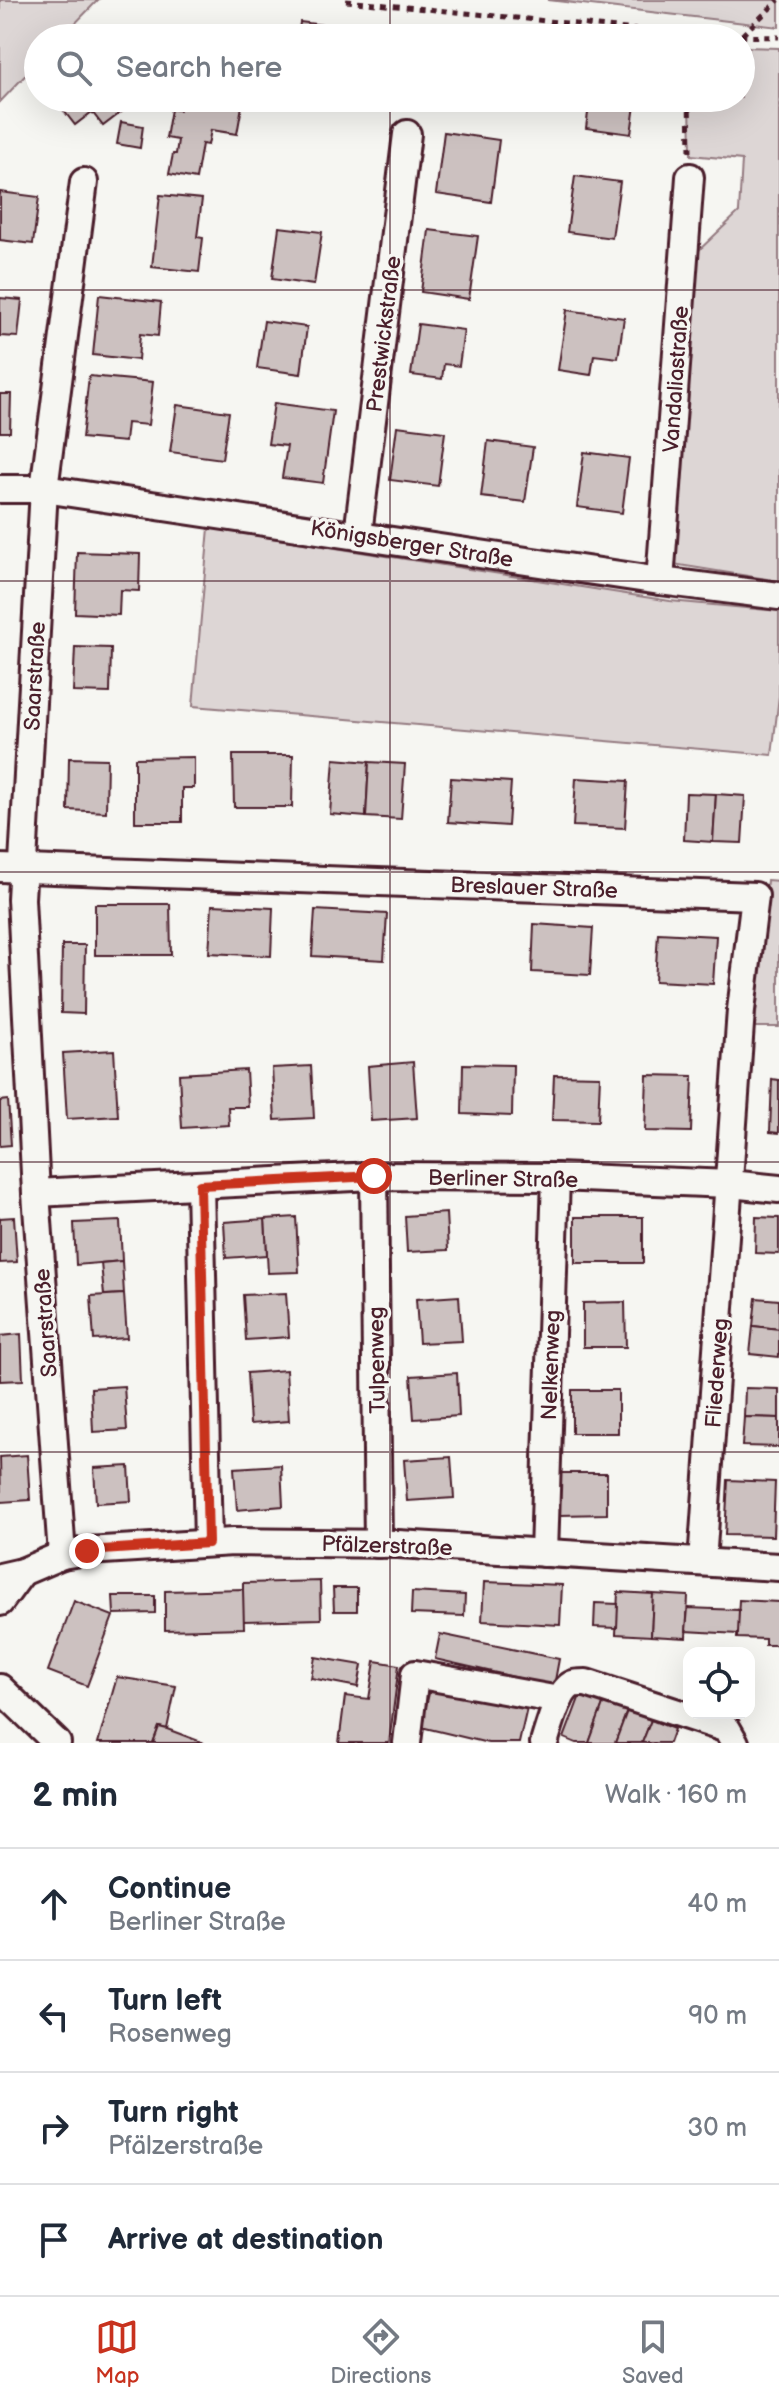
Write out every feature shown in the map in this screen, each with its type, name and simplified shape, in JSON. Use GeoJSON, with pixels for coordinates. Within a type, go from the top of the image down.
{"type":"FeatureCollection","features":[{"type":"Feature","properties":{"kind":"street","name":"Prestwickstraße"},"geometry":{"type":"LineString","coordinates":[[358,534],[407,134]]}},
{"type":"Feature","properties":{"kind":"street","name":"Vandaliastraße"},"geometry":{"type":"LineString","coordinates":[[660,581],[690,177]]}},
{"type":"Feature","properties":{"kind":"street","name":"Saarstraße"},"geometry":{"type":"LineString","coordinates":[[62,1555],[36,1193],[21,899],[12,868],[44,489],[84,182]]}},
{"type":"Feature","properties":{"kind":"street","name":"Königsberger Straße"},"geometry":{"type":"LineString","coordinates":[[0,489],[44,489],[779,596]]}},
{"type":"Feature","properties":{"kind":"street","name":"Breslauer Straße"},"geometry":{"type":"LineString","coordinates":[[12,868],[755,896],[741,1010],[730,1184]]}},
{"type":"Feature","properties":{"kind":"street","name":"Berliner Straße"},"geometry":{"type":"LineString","coordinates":[[36,1193],[374,1176],[556,1177],[779,1189]]}},
{"type":"Feature","properties":{"kind":"street","name":"Tulpenweg"},"geometry":{"type":"LineString","coordinates":[[374,1176],[378,1544]]}},
{"type":"Feature","properties":{"kind":"street","name":"Nelkenweg"},"geometry":{"type":"LineString","coordinates":[[544,1553],[556,1177]]}},
{"type":"Feature","properties":{"kind":"street","name":"Fliederweg"},"geometry":{"type":"LineString","coordinates":[[702,1562],[730,1184]]}},
{"type":"Feature","properties":{"kind":"street"},"geometry":{"type":"LineString","coordinates":[[200,1185],[208,1543]]}},
{"type":"Feature","properties":{"kind":"street","name":"Pfälzerstraße"},"geometry":{"type":"LineString","coordinates":[[11,1575],[62,1555],[208,1543],[378,1544],[779,1567]]}},
{"type":"Feature","properties":{"kind":"street"},"geometry":{"type":"LineString","coordinates":[[0,1602],[11,1575]]}},
{"type":"Feature","properties":{"kind":"street"},"geometry":{"type":"LineString","coordinates":[[407,1743],[415,1674],[559,1700]]}},
{"type":"Feature","properties":{"kind":"street"},"geometry":{"type":"LineString","coordinates":[[544,1743],[559,1700],[574,1683],[586,1683],[727,1729],[735,1743]]}},
{"type":"Feature","properties":{"kind":"street"},"geometry":{"type":"LineString","coordinates":[[0,1688],[57,1743]]}},
{"type":"Feature","properties":{"kind":"path"},"geometry":{"type":"LineString","coordinates":[[754,24],[779,0]]}},
{"type":"Feature","properties":{"kind":"path"},"geometry":{"type":"LineString","coordinates":[[346,1],[571,24]]}},
{"type":"Feature","properties":{"kind":"path"},"geometry":{"type":"LineString","coordinates":[[755,36],[779,37]]}},
{"type":"Feature","properties":{"kind":"path"},"geometry":{"type":"LineString","coordinates":[[689,112],[690,177]]}},
{"type":"Feature","properties":{"kind":"shaded area"},"geometry":{"type":"Polygon","coordinates":[[[0,0],[98,0],[75,24],[24,24],[24,77],[0,102],[0,0]]]}},
{"type":"Feature","properties":{"kind":"shaded area"},"geometry":{"type":"Polygon","coordinates":[[[548,0],[779,0],[779,27],[548,0]]]}},
{"type":"Feature","properties":{"kind":"shaded area"},"geometry":{"type":"Polygon","coordinates":[[[755,47],[779,48],[779,581],[673,564],[696,253],[739,212],[742,160],[691,155],[690,112],[755,112],[755,47]]]}},
{"type":"Feature","properties":{"kind":"shaded area"},"geometry":{"type":"Polygon","coordinates":[[[209,528],[670,601],[779,611],[779,696],[772,755],[193,706],[209,528]]]}},
{"type":"Feature","properties":{"kind":"shaded area"},"geometry":{"type":"Polygon","coordinates":[[[767,880],[779,881],[779,1027],[755,1027],[767,880]]]}},
{"type":"Feature","properties":{"kind":"building"},"geometry":{"type":"Polygon","coordinates":[[[65,112],[92,112],[75,125],[65,112]]]}},
{"type":"Feature","properties":{"kind":"building"},"geometry":{"type":"Polygon","coordinates":[[[92,112],[121,112],[103,126],[92,112]]]}},
{"type":"Feature","properties":{"kind":"building"},"geometry":{"type":"Polygon","coordinates":[[[170,112],[241,112],[237,134],[211,130],[208,145],[202,144],[196,179],[169,174],[178,140],[166,138],[170,112]]]}},
{"type":"Feature","properties":{"kind":"building"},"geometry":{"type":"Polygon","coordinates":[[[588,112],[634,112],[631,134],[586,128],[588,112]]]}},
{"type":"Feature","properties":{"kind":"building"},"geometry":{"type":"Polygon","coordinates":[[[121,122],[143,126],[140,148],[117,144],[121,122]]]}},
{"type":"Feature","properties":{"kind":"building"},"geometry":{"type":"Polygon","coordinates":[[[444,132],[499,140],[491,202],[436,194],[444,132]]]}},
{"type":"Feature","properties":{"kind":"building"},"geometry":{"type":"Polygon","coordinates":[[[575,176],[620,182],[612,238],[567,232],[575,176]]]}},
{"type":"Feature","properties":{"kind":"building"},"geometry":{"type":"Polygon","coordinates":[[[0,192],[39,197],[33,244],[0,240],[0,192]]]}},
{"type":"Feature","properties":{"kind":"building"},"geometry":{"type":"Polygon","coordinates":[[[160,195],[202,199],[197,237],[203,238],[199,272],[152,267],[160,195]]]}},
{"type":"Feature","properties":{"kind":"building"},"geometry":{"type":"Polygon","coordinates":[[[279,227],[322,232],[314,285],[272,279],[279,227]]]}},
{"type":"Feature","properties":{"kind":"building"},"geometry":{"type":"Polygon","coordinates":[[[429,230],[478,236],[469,299],[421,292],[429,230]]]}},
{"type":"Feature","properties":{"kind":"building"},"geometry":{"type":"Polygon","coordinates":[[[99,295],[161,302],[158,336],[140,334],[138,360],[93,355],[99,295]]]}},
{"type":"Feature","properties":{"kind":"building"},"geometry":{"type":"Polygon","coordinates":[[[0,298],[22,300],[18,337],[0,336],[0,298]]]}},
{"type":"Feature","properties":{"kind":"building"},"geometry":{"type":"Polygon","coordinates":[[[567,310],[624,318],[618,358],[594,355],[591,375],[558,370],[567,310]]]}},
{"type":"Feature","properties":{"kind":"building"},"geometry":{"type":"Polygon","coordinates":[[[264,321],[307,327],[301,374],[257,368],[264,321]]]}},
{"type":"Feature","properties":{"kind":"building"},"geometry":{"type":"Polygon","coordinates":[[[418,324],[464,330],[459,366],[444,364],[442,379],[411,375],[418,324]]]}},
{"type":"Feature","properties":{"kind":"building"},"geometry":{"type":"Polygon","coordinates":[[[89,376],[153,382],[148,425],[127,423],[125,442],[82,438],[89,376]]]}},
{"type":"Feature","properties":{"kind":"building"},"geometry":{"type":"Polygon","coordinates":[[[0,394],[11,394],[10,432],[0,432],[0,394]]]}},
{"type":"Feature","properties":{"kind":"building"},"geometry":{"type":"Polygon","coordinates":[[[274,403],[333,411],[323,483],[282,478],[287,446],[268,444],[274,403]]]}},
{"type":"Feature","properties":{"kind":"building"},"geometry":{"type":"Polygon","coordinates":[[[177,405],[229,412],[222,459],[170,452],[177,405]]]}},
{"type":"Feature","properties":{"kind":"building"},"geometry":{"type":"Polygon","coordinates":[[[397,426],[445,432],[438,486],[390,480],[397,426]]]}},
{"type":"Feature","properties":{"kind":"building"},"geometry":{"type":"Polygon","coordinates":[[[488,441],[533,447],[525,502],[481,497],[488,441]]]}},
{"type":"Feature","properties":{"kind":"building"},"geometry":{"type":"Polygon","coordinates":[[[584,452],[629,458],[622,513],[577,507],[584,452]]]}},
{"type":"Feature","properties":{"kind":"building"},"geometry":{"type":"Polygon","coordinates":[[[77,552],[140,554],[139,591],[120,590],[119,615],[75,613],[77,552]]]}},
{"type":"Feature","properties":{"kind":"building"},"geometry":{"type":"Polygon","coordinates":[[[75,647],[111,648],[110,693],[73,692],[75,647]]]}},
{"type":"Feature","properties":{"kind":"building"},"geometry":{"type":"Polygon","coordinates":[[[233,755],[293,755],[292,807],[234,807],[233,755]]]}},
{"type":"Feature","properties":{"kind":"building"},"geometry":{"type":"Polygon","coordinates":[[[194,757],[194,788],[182,788],[182,822],[135,822],[135,758],[194,757]]]}},
{"type":"Feature","properties":{"kind":"building"},"geometry":{"type":"Polygon","coordinates":[[[69,758],[107,759],[106,812],[68,810],[69,758]]]}},
{"type":"Feature","properties":{"kind":"building"},"geometry":{"type":"Polygon","coordinates":[[[334,759],[369,762],[366,817],[330,814],[334,759]]]}},
{"type":"Feature","properties":{"kind":"building"},"geometry":{"type":"Polygon","coordinates":[[[369,762],[405,764],[401,819],[366,817],[369,762]]]}},
{"type":"Feature","properties":{"kind":"building"},"geometry":{"type":"Polygon","coordinates":[[[451,778],[511,782],[508,826],[448,822],[451,778]]]}},
{"type":"Feature","properties":{"kind":"building"},"geometry":{"type":"Polygon","coordinates":[[[576,778],[628,781],[625,828],[573,826],[576,778]]]}},
{"type":"Feature","properties":{"kind":"building"},"geometry":{"type":"Polygon","coordinates":[[[686,793],[716,794],[713,842],[684,840],[686,793]]]}},
{"type":"Feature","properties":{"kind":"building"},"geometry":{"type":"Polygon","coordinates":[[[716,794],[745,796],[742,843],[713,842],[716,794]]]}},
{"type":"Feature","properties":{"kind":"building"},"geometry":{"type":"Polygon","coordinates":[[[95,904],[170,904],[171,955],[95,955],[95,904]]]}},
{"type":"Feature","properties":{"kind":"building"},"geometry":{"type":"Polygon","coordinates":[[[212,905],[273,908],[271,956],[209,953],[212,905]]]}},
{"type":"Feature","properties":{"kind":"building"},"geometry":{"type":"Polygon","coordinates":[[[315,910],[387,914],[384,960],[312,956],[315,910]]]}},
{"type":"Feature","properties":{"kind":"building"},"geometry":{"type":"Polygon","coordinates":[[[534,924],[593,928],[590,975],[532,972],[534,924]]]}},
{"type":"Feature","properties":{"kind":"building"},"geometry":{"type":"Polygon","coordinates":[[[658,933],[716,936],[713,984],[655,981],[658,933]]]}},
{"type":"Feature","properties":{"kind":"building"},"geometry":{"type":"Polygon","coordinates":[[[62,945],[85,945],[84,1014],[61,1013],[62,945]]]}},
{"type":"Feature","properties":{"kind":"building"},"geometry":{"type":"Polygon","coordinates":[[[114,1050],[118,1116],[67,1119],[63,1053],[114,1050]]]}},
{"type":"Feature","properties":{"kind":"building"},"geometry":{"type":"Polygon","coordinates":[[[413,1062],[417,1118],[371,1121],[368,1066],[413,1062]]]}},
{"type":"Feature","properties":{"kind":"building"},"geometry":{"type":"Polygon","coordinates":[[[463,1064],[513,1065],[512,1116],[462,1114],[463,1064]]]}},
{"type":"Feature","properties":{"kind":"building"},"geometry":{"type":"Polygon","coordinates":[[[311,1066],[314,1118],[275,1120],[272,1068],[311,1066]]]}},
{"type":"Feature","properties":{"kind":"building"},"geometry":{"type":"Polygon","coordinates":[[[246,1070],[248,1107],[228,1107],[229,1125],[182,1128],[179,1074],[246,1070]]]}},
{"type":"Feature","properties":{"kind":"building"},"geometry":{"type":"Polygon","coordinates":[[[554,1075],[600,1076],[598,1121],[552,1120],[554,1075]]]}},
{"type":"Feature","properties":{"kind":"building"},"geometry":{"type":"Polygon","coordinates":[[[647,1075],[693,1076],[691,1132],[645,1131],[647,1075]]]}},
{"type":"Feature","properties":{"kind":"building"},"geometry":{"type":"Polygon","coordinates":[[[772,1079],[779,1080],[779,1133],[770,1132],[772,1079]]]}},
{"type":"Feature","properties":{"kind":"building"},"geometry":{"type":"Polygon","coordinates":[[[8,1100],[11,1145],[0,1146],[0,1101],[8,1100]]]}},
{"type":"Feature","properties":{"kind":"building"},"geometry":{"type":"Polygon","coordinates":[[[446,1213],[448,1250],[407,1252],[405,1216],[446,1213]]]}},
{"type":"Feature","properties":{"kind":"building"},"geometry":{"type":"Polygon","coordinates":[[[14,1217],[17,1262],[0,1263],[0,1218],[14,1217]]]}},
{"type":"Feature","properties":{"kind":"building"},"geometry":{"type":"Polygon","coordinates":[[[296,1217],[299,1272],[268,1273],[265,1219],[296,1217]]]}},
{"type":"Feature","properties":{"kind":"building"},"geometry":{"type":"Polygon","coordinates":[[[575,1217],[643,1217],[643,1263],[575,1263],[575,1217]]]}},
{"type":"Feature","properties":{"kind":"building"},"geometry":{"type":"Polygon","coordinates":[[[756,1217],[779,1218],[779,1254],[755,1253],[756,1217]]]}},
{"type":"Feature","properties":{"kind":"building"},"geometry":{"type":"Polygon","coordinates":[[[265,1219],[267,1255],[226,1258],[224,1222],[265,1219]]]}},
{"type":"Feature","properties":{"kind":"building"},"geometry":{"type":"Polygon","coordinates":[[[120,1221],[122,1261],[76,1265],[74,1223],[120,1221]]]}},
{"type":"Feature","properties":{"kind":"building"},"geometry":{"type":"Polygon","coordinates":[[[122,1261],[124,1294],[104,1295],[101,1263],[122,1261]]]}},
{"type":"Feature","properties":{"kind":"building"},"geometry":{"type":"Polygon","coordinates":[[[286,1293],[289,1337],[246,1340],[243,1295],[286,1293]]]}},
{"type":"Feature","properties":{"kind":"building"},"geometry":{"type":"Polygon","coordinates":[[[124,1294],[127,1338],[94,1340],[91,1296],[124,1294]]]}},
{"type":"Feature","properties":{"kind":"building"},"geometry":{"type":"Polygon","coordinates":[[[459,1296],[462,1341],[419,1343],[416,1299],[459,1296]]]}},
{"type":"Feature","properties":{"kind":"building"},"geometry":{"type":"Polygon","coordinates":[[[756,1298],[779,1300],[779,1329],[753,1326],[756,1298]]]}},
{"type":"Feature","properties":{"kind":"building"},"geometry":{"type":"Polygon","coordinates":[[[625,1302],[626,1347],[583,1347],[583,1303],[625,1302]]]}},
{"type":"Feature","properties":{"kind":"building"},"geometry":{"type":"Polygon","coordinates":[[[753,1326],[779,1329],[779,1357],[750,1354],[753,1326]]]}},
{"type":"Feature","properties":{"kind":"building"},"geometry":{"type":"Polygon","coordinates":[[[21,1334],[23,1380],[0,1381],[0,1336],[21,1334]]]}},
{"type":"Feature","properties":{"kind":"building"},"geometry":{"type":"Polygon","coordinates":[[[286,1370],[289,1421],[250,1424],[247,1373],[286,1370]]]}},
{"type":"Feature","properties":{"kind":"building"},"geometry":{"type":"Polygon","coordinates":[[[457,1373],[459,1416],[414,1419],[411,1376],[457,1373]]]}},
{"type":"Feature","properties":{"kind":"building"},"geometry":{"type":"Polygon","coordinates":[[[124,1386],[127,1430],[93,1432],[91,1388],[124,1386]]]}},
{"type":"Feature","properties":{"kind":"building"},"geometry":{"type":"Polygon","coordinates":[[[745,1388],[779,1389],[779,1418],[744,1417],[745,1388]]]}},
{"type":"Feature","properties":{"kind":"building"},"geometry":{"type":"Polygon","coordinates":[[[572,1390],[618,1390],[618,1433],[572,1433],[572,1390]]]}},
{"type":"Feature","properties":{"kind":"building"},"geometry":{"type":"Polygon","coordinates":[[[744,1417],[779,1418],[779,1447],[742,1446],[744,1417]]]}},
{"type":"Feature","properties":{"kind":"building"},"geometry":{"type":"Polygon","coordinates":[[[27,1455],[30,1500],[1,1502],[0,1457],[27,1455]]]}},
{"type":"Feature","properties":{"kind":"building"},"geometry":{"type":"Polygon","coordinates":[[[451,1457],[454,1498],[407,1501],[404,1460],[451,1457]]]}},
{"type":"Feature","properties":{"kind":"building"},"geometry":{"type":"Polygon","coordinates":[[[281,1465],[283,1506],[237,1510],[234,1468],[281,1465]]]}},
{"type":"Feature","properties":{"kind":"building"},"geometry":{"type":"Polygon","coordinates":[[[129,1466],[131,1501],[96,1503],[94,1468],[129,1466]]]}},
{"type":"Feature","properties":{"kind":"building"},"geometry":{"type":"Polygon","coordinates":[[[560,1473],[607,1473],[607,1514],[560,1515],[560,1473]]]}},
{"type":"Feature","properties":{"kind":"building"},"geometry":{"type":"Polygon","coordinates":[[[728,1480],[775,1482],[773,1536],[725,1535],[728,1480]]]}},
{"type":"Feature","properties":{"kind":"building"},"geometry":{"type":"Polygon","coordinates":[[[320,1581],[321,1619],[243,1621],[243,1583],[320,1581]]]}},
{"type":"Feature","properties":{"kind":"building"},"geometry":{"type":"Polygon","coordinates":[[[484,1582],[562,1585],[560,1625],[482,1621],[484,1582]]]}},
{"type":"Feature","properties":{"kind":"building"},"geometry":{"type":"Polygon","coordinates":[[[333,1588],[357,1588],[357,1611],[334,1611],[333,1588]]]}},
{"type":"Feature","properties":{"kind":"building"},"geometry":{"type":"Polygon","coordinates":[[[243,1589],[244,1628],[165,1630],[165,1591],[243,1589]]]}},
{"type":"Feature","properties":{"kind":"building"},"geometry":{"type":"Polygon","coordinates":[[[412,1592],[465,1595],[464,1616],[411,1614],[412,1592]]]}},
{"type":"Feature","properties":{"kind":"building"},"geometry":{"type":"Polygon","coordinates":[[[618,1592],[653,1594],[651,1636],[616,1634],[618,1592]]]}},
{"type":"Feature","properties":{"kind":"building"},"geometry":{"type":"Polygon","coordinates":[[[653,1594],[688,1596],[686,1638],[651,1636],[653,1594]]]}},
{"type":"Feature","properties":{"kind":"building"},"geometry":{"type":"Polygon","coordinates":[[[113,1596],[155,1596],[155,1613],[114,1614],[113,1596]]]}},
{"type":"Feature","properties":{"kind":"building"},"geometry":{"type":"Polygon","coordinates":[[[739,1600],[779,1602],[779,1645],[765,1645],[765,1639],[737,1638],[739,1600]]]}},
{"type":"Feature","properties":{"kind":"building"},"geometry":{"type":"Polygon","coordinates":[[[74,1601],[113,1616],[87,1686],[48,1671],[74,1601]]]}},
{"type":"Feature","properties":{"kind":"building"},"geometry":{"type":"Polygon","coordinates":[[[595,1603],[618,1604],[617,1628],[594,1627],[595,1603]]]}},
{"type":"Feature","properties":{"kind":"building"},"geometry":{"type":"Polygon","coordinates":[[[688,1608],[739,1610],[738,1634],[686,1631],[688,1608]]]}},
{"type":"Feature","properties":{"kind":"building"},"geometry":{"type":"Polygon","coordinates":[[[440,1634],[559,1659],[554,1686],[435,1659],[440,1634]]]}},
{"type":"Feature","properties":{"kind":"building"},"geometry":{"type":"Polygon","coordinates":[[[315,1657],[362,1665],[358,1687],[311,1678],[315,1657]]]}},
{"type":"Feature","properties":{"kind":"building"},"geometry":{"type":"Polygon","coordinates":[[[375,1661],[399,1665],[389,1743],[339,1743],[345,1696],[369,1699],[375,1661]]]}},
{"type":"Feature","properties":{"kind":"building"},"geometry":{"type":"Polygon","coordinates":[[[117,1677],[176,1686],[167,1729],[159,1727],[153,1743],[98,1743],[117,1677]]]}},
{"type":"Feature","properties":{"kind":"building"},"geometry":{"type":"Polygon","coordinates":[[[431,1685],[527,1708],[519,1743],[488,1743],[421,1727],[431,1685]]]}},
{"type":"Feature","properties":{"kind":"building"},"geometry":{"type":"Polygon","coordinates":[[[581,1693],[604,1702],[589,1743],[576,1743],[564,1738],[581,1693]]]}},
{"type":"Feature","properties":{"kind":"building"},"geometry":{"type":"Polygon","coordinates":[[[604,1702],[627,1711],[615,1743],[589,1743],[604,1702]]]}},
{"type":"Feature","properties":{"kind":"building"},"geometry":{"type":"Polygon","coordinates":[[[627,1711],[651,1720],[642,1743],[615,1743],[627,1711]]]}},
{"type":"Feature","properties":{"kind":"building"},"geometry":{"type":"Polygon","coordinates":[[[651,1720],[674,1729],[669,1743],[642,1743],[651,1720]]]}},
{"type":"Feature","properties":{"kind":"building"},"geometry":{"type":"Polygon","coordinates":[[[159,1727],[167,1729],[204,1743],[153,1743],[159,1727]]]}},
{"type":"Feature","properties":{"kind":"route"},"geometry":{"type":"LineString","coordinates":[[87,1551],[208,1543],[200,1185],[374,1176]]}}]}
